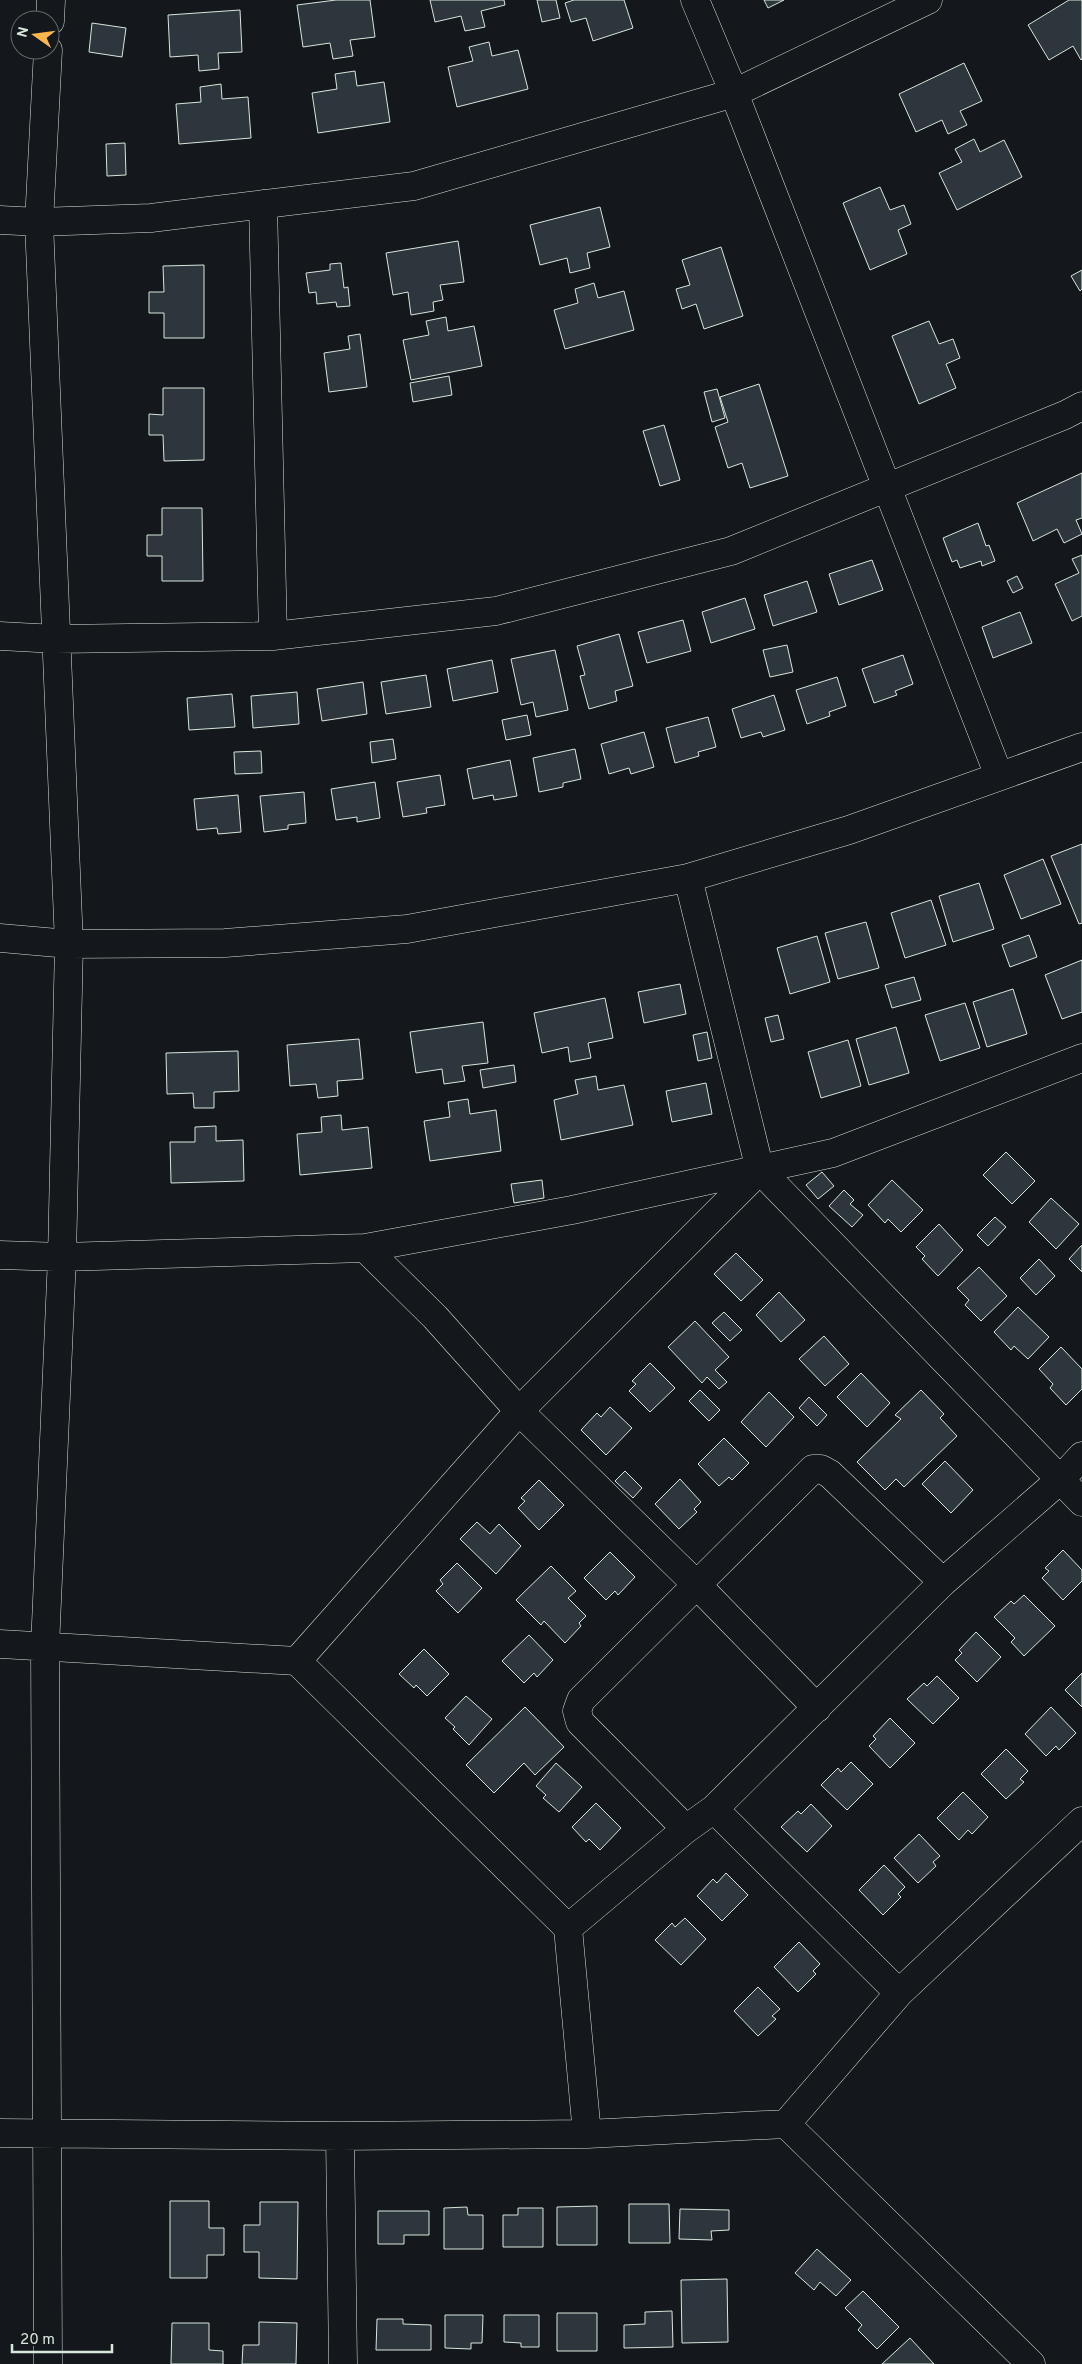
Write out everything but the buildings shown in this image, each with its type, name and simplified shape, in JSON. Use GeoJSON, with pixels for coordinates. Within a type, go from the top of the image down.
{"type":"FeatureCollection","features":[{"type":"Feature","properties":{"kind":"street"},"geometry":{"type":"LineString","coordinates":[[695,0],[734,93],[888,486],[999,776]]}},
{"type":"Feature","properties":{"kind":"street"},"geometry":{"type":"LineString","coordinates":[[0,220],[39,222],[151,218],[414,186],[734,93],[928,0]]}},
{"type":"Feature","properties":{"kind":"street"},"geometry":{"type":"LineString","coordinates":[[47,60],[39,222],[69,944],[62,1257],[45,1647],[48,2364]]}},
{"type":"Feature","properties":{"kind":"street"},"geometry":{"type":"LineString","coordinates":[[264,204],[273,636]]}},
{"type":"Feature","properties":{"kind":"street"},"geometry":{"type":"LineString","coordinates":[[0,636],[56,639],[273,636],[496,611],[731,551],[1082,406]]}},
{"type":"Feature","properties":{"kind":"street"},"geometry":{"type":"LineString","coordinates":[[0,938],[69,944],[225,943],[407,929],[688,878],[849,830],[1082,747]]}},
{"type":"Feature","properties":{"kind":"street"},"geometry":{"type":"LineString","coordinates":[[688,878],[760,1170],[1082,1502]]}},
{"type":"Feature","properties":{"kind":"street"},"geometry":{"type":"LineString","coordinates":[[0,1255],[62,1257],[365,1248],[572,1210],[832,1153],[1082,1058]]}},
{"type":"Feature","properties":{"kind":"street"},"geometry":{"type":"LineString","coordinates":[[296,1660],[519,1411],[760,1170]]}},
{"type":"Feature","properties":{"kind":"street"},"geometry":{"type":"LineString","coordinates":[[365,1248],[435,1317],[519,1411],[697,1585],[817,1708]]}},
{"type":"Feature","properties":{"kind":"street"},"geometry":{"type":"LineString","coordinates":[[568,1928],[686,1828],[714,1808],[943,1582],[1060,1480],[1082,1456]]}},
{"type":"Feature","properties":{"kind":"street"},"geometry":{"type":"LineString","coordinates":[[686,1828],[580,1722],[577,1711],[581,1700],[813,1469],[821,1469],[830,1474],[943,1582]]}},
{"type":"Feature","properties":{"kind":"street"},"geometry":{"type":"LineString","coordinates":[[0,1644],[296,1660],[568,1928],[587,2134]]}},
{"type":"Feature","properties":{"kind":"street"},"geometry":{"type":"LineString","coordinates":[[714,1808],[899,1993]]}},
{"type":"Feature","properties":{"kind":"street"},"geometry":{"type":"LineString","coordinates":[[0,2133],[340,2136],[587,2134],[786,2124],[899,1993],[1082,1821]]}},
{"type":"Feature","properties":{"kind":"street"},"geometry":{"type":"LineString","coordinates":[[786,2124],[1031,2364]]}},
{"type":"Feature","properties":{"kind":"street"},"geometry":{"type":"LineString","coordinates":[[340,2136],[343,2364]]}}]}
